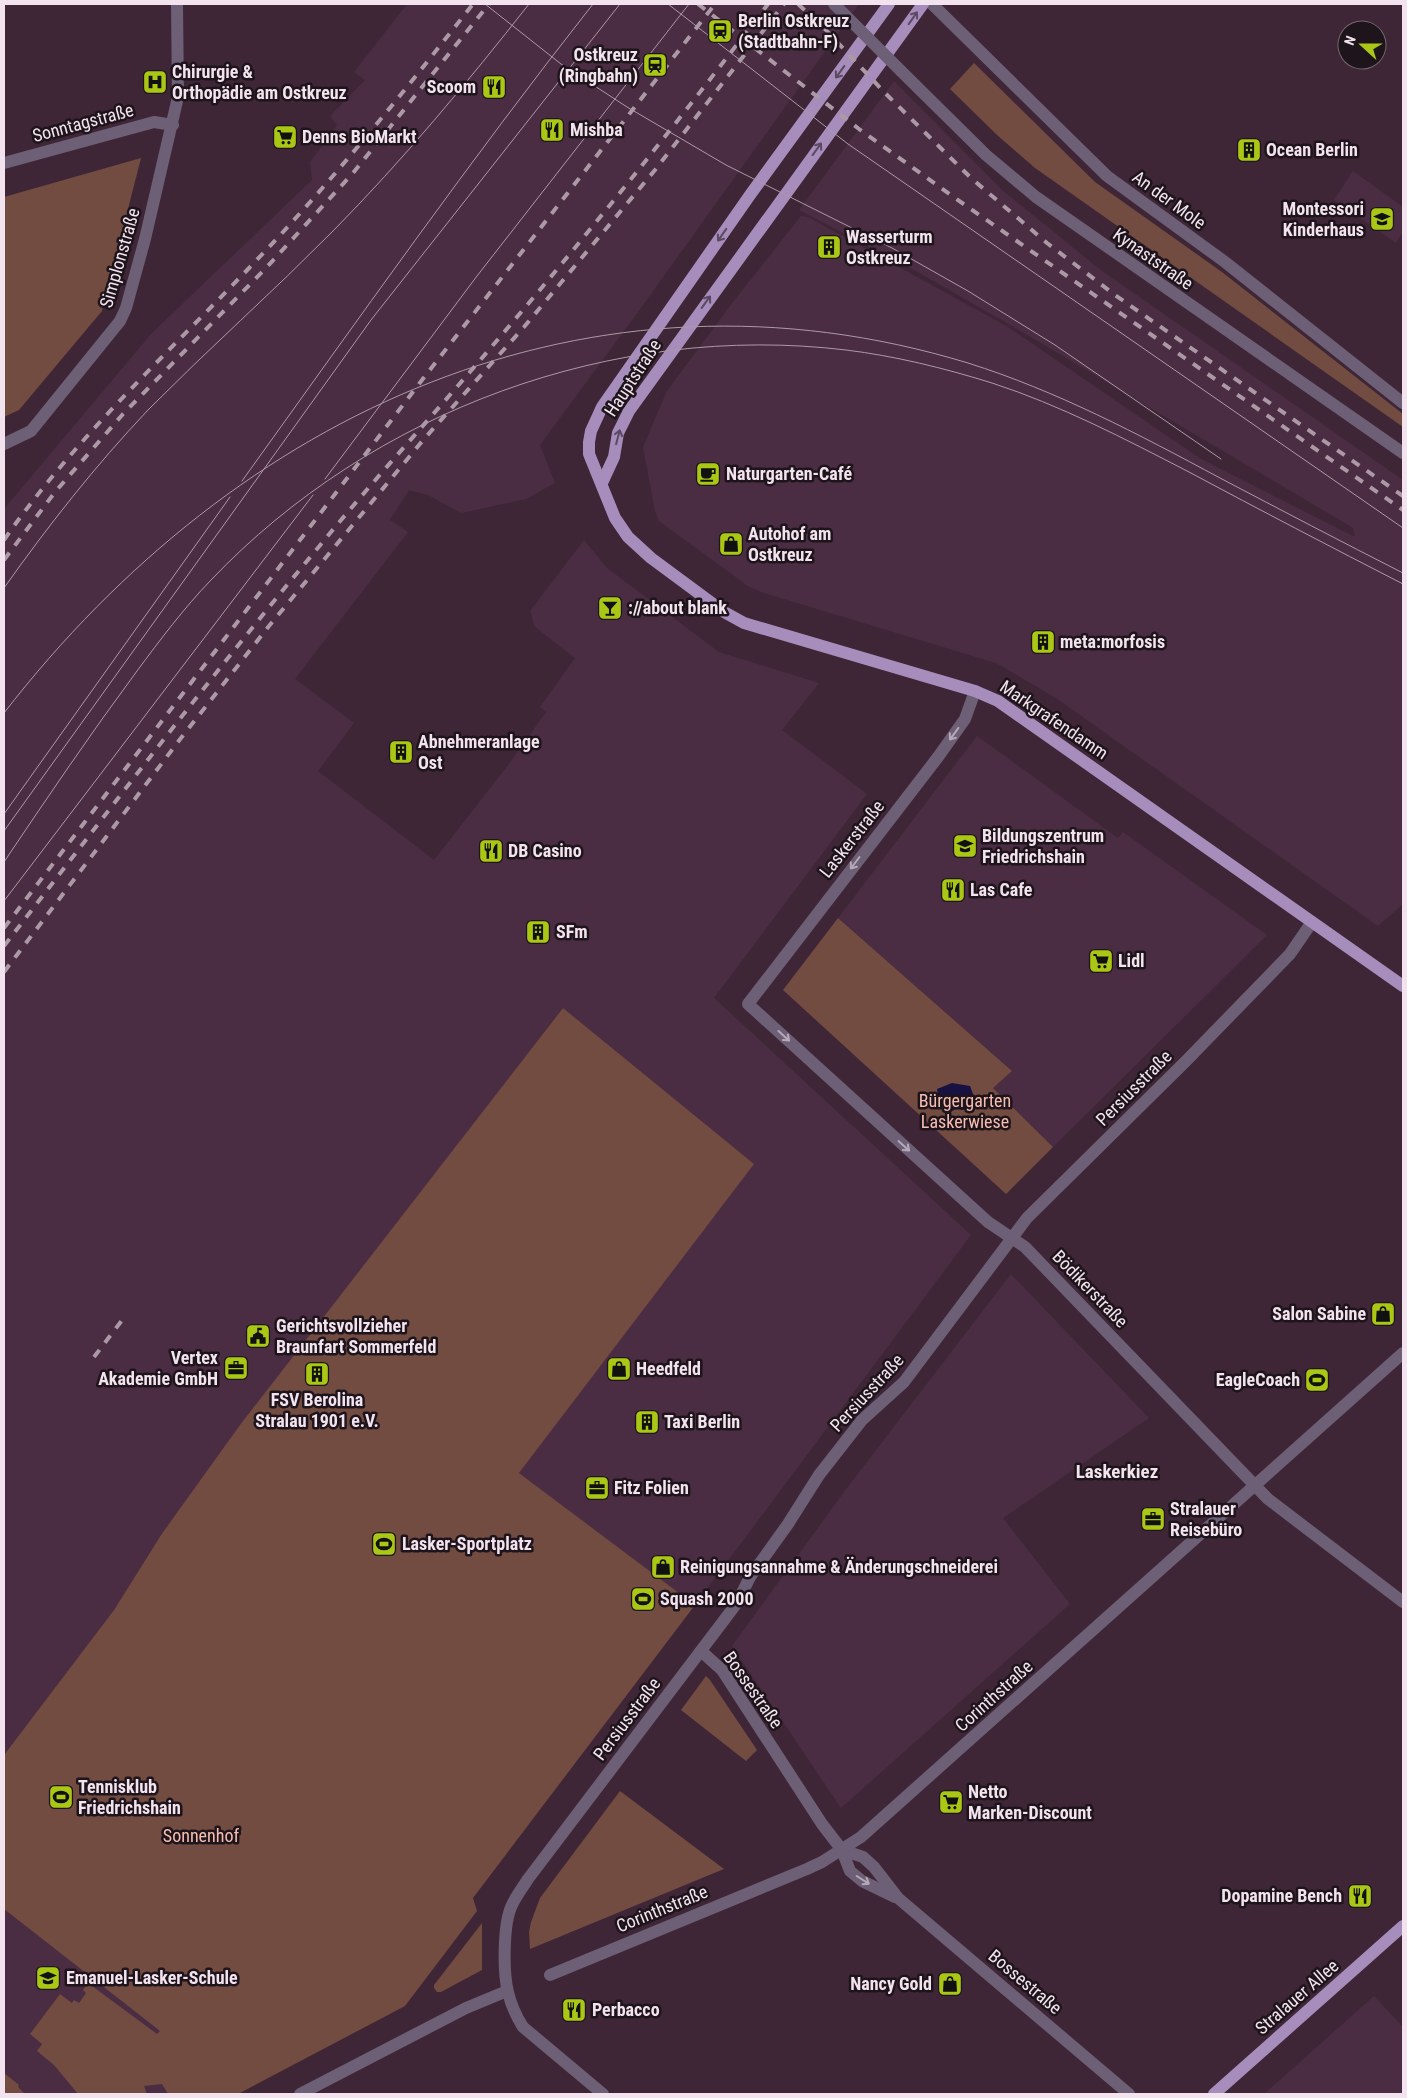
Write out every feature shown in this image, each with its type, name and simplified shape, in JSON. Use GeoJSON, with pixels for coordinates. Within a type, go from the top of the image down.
{"type":"FeatureCollection","features":[{"type":"Feature","properties":{"kind":"main road","name":"Hauptstraße"},"geometry":{"type":"LineString","coordinates":[[602,483],[589,454],[588,442],[602,407],[889,4]]}},
{"type":"Feature","properties":{"kind":"main road","name":"Hauptstraße"},"geometry":{"type":"LineString","coordinates":[[602,483],[614,457],[618,433],[629,410],[923,4]]}},
{"type":"Feature","properties":{"kind":"main road","name":"Markgrafendamm"},"geometry":{"type":"LineString","coordinates":[[602,483],[615,518],[636,546],[733,617],[757,628],[975,691],[1006,705],[1403,986]]}},
{"type":"Feature","properties":{"kind":"main road","name":"Stralauer Allee"},"geometry":{"type":"LineString","coordinates":[[1214,2094],[1403,1926]]}},
{"type":"Feature","properties":{"kind":"street","name":"Simplonstraße"},"geometry":{"type":"LineString","coordinates":[[4,444],[31,431],[120,321],[126,308],[145,239],[178,97],[177,4]]}},
{"type":"Feature","properties":{"kind":"street","name":"Kynaststraße"},"geometry":{"type":"LineString","coordinates":[[834,4],[986,155],[1036,197],[1403,454]]}},
{"type":"Feature","properties":{"kind":"street","name":"An der Mole"},"geometry":{"type":"LineString","coordinates":[[932,4],[1080,152],[1107,176],[1225,262],[1403,403]]}},
{"type":"Feature","properties":{"kind":"street","name":"Sonntagstraße"},"geometry":{"type":"LineString","coordinates":[[4,163],[154,122],[173,125]]}},
{"type":"Feature","properties":{"kind":"street","name":"Laskerstraße"},"geometry":{"type":"LineString","coordinates":[[748,1004],[938,757],[965,718],[975,691]]}},
{"type":"Feature","properties":{"kind":"street","name":"Persiusstraße"},"geometry":{"type":"LineString","coordinates":[[603,2094],[524,2027],[515,2014],[508,1991],[505,1931],[512,1905],[528,1878],[737,1603],[750,1577],[826,1467],[862,1420],[904,1382],[1027,1218],[1186,1061],[1290,954],[1312,922]]}},
{"type":"Feature","properties":{"kind":"street","name":"Bödikerstraße"},"geometry":{"type":"LineString","coordinates":[[748,1004],[988,1222],[1025,1247],[1268,1499],[1403,1602]]}},
{"type":"Feature","properties":{"kind":"street","name":"Corinthstraße"},"geometry":{"type":"LineString","coordinates":[[550,1975],[806,1869],[842,1850],[861,1837],[1403,1353]]}},
{"type":"Feature","properties":{"kind":"street","name":"Bossestraße"},"geometry":{"type":"LineString","coordinates":[[701,1651],[722,1670],[822,1824],[842,1850],[850,1871],[862,1881],[898,1898]]}},
{"type":"Feature","properties":{"kind":"street","name":"Bossestraße"},"geometry":{"type":"LineString","coordinates":[[842,1850],[863,1857],[874,1867],[898,1898],[1129,2094]]}},
{"type":"Feature","properties":{"kind":"street"},"geometry":{"type":"LineString","coordinates":[[300,2094],[466,2008],[508,1991]]}},
{"type":"Feature","properties":{"kind":"shaded area"},"geometry":{"type":"Polygon","coordinates":[[[407,4],[859,4],[540,445],[555,483],[526,499],[461,513],[428,495],[409,490],[390,520],[408,532],[295,679],[354,723],[318,771],[434,860],[509,764],[546,712],[540,707],[575,658],[535,627],[530,611],[584,540],[607,568],[719,652],[819,683],[782,730],[867,794],[714,998],[971,1235],[695,1605],[519,1473],[753,1164],[563,1008],[161,1535],[114,1610],[4,1755],[4,509],[151,334],[312,180],[310,162],[337,125],[330,116],[365,80],[354,72],[407,4]]]}},
{"type":"Feature","properties":{"kind":"shaded area"},"geometry":{"type":"Polygon","coordinates":[[[894,81],[1002,190],[1102,271],[1403,480],[1403,904],[1378,926],[1056,698],[996,663],[764,593],[748,586],[659,521],[655,511],[643,447],[667,391],[733,302],[801,216],[808,217],[1008,327],[1201,459],[1355,537],[1353,528],[1024,333],[916,271],[799,210],[894,81]]]}},
{"type":"Feature","properties":{"kind":"shaded area","name":"Montessori Kinderhaus"},"geometry":{"type":"Polygon","coordinates":[[[1353,171],[1403,207],[1403,232],[1396,243],[1334,200],[1353,171]]]}},
{"type":"Feature","properties":{"kind":"shaded area"},"geometry":{"type":"Polygon","coordinates":[[[977,736],[1118,838],[1123,832],[1267,935],[1053,1147],[992,1087],[1012,1071],[838,918],[977,736]]]}},
{"type":"Feature","properties":{"kind":"shaded area"},"geometry":{"type":"Polygon","coordinates":[[[952,1083],[970,1086],[976,1102],[963,1110],[956,1109],[950,1112],[939,1104],[937,1089],[952,1083]]]}},
{"type":"Feature","properties":{"kind":"shaded area"},"geometry":{"type":"Polygon","coordinates":[[[1011,1274],[1149,1418],[1003,1518],[1070,1604],[841,1808],[732,1646],[847,1488],[1011,1274]]]}},
{"type":"Feature","properties":{"kind":"shaded area","name":"Emanuel-Lasker-Schule"},"geometry":{"type":"Polygon","coordinates":[[[4,1909],[163,2033],[156,2070],[168,2094],[4,2094],[4,1909]]]}},
{"type":"Feature","properties":{"kind":"shaded area"},"geometry":{"type":"Polygon","coordinates":[[[1374,1996],[1403,2027],[1403,2094],[1264,2094],[1374,1996]]]}},
{"type":"Feature","properties":{"kind":"green space"},"geometry":{"type":"Polygon","coordinates":[[[974,63],[1095,182],[1222,272],[1403,414],[1403,427],[1035,168],[997,135],[950,89],[974,63]]]}},
{"type":"Feature","properties":{"kind":"green space"},"geometry":{"type":"Polygon","coordinates":[[[141,158],[102,311],[19,410],[4,417],[4,197],[141,158]]]}},
{"type":"Feature","properties":{"kind":"green space","name":"Bürgergarten Laskerwiese"},"geometry":{"type":"Polygon","coordinates":[[[838,918],[1012,1071],[993,1088],[1053,1147],[1006,1194],[783,990],[838,918]]]}},
{"type":"Feature","properties":{"kind":"green space","name":"Lasker-Sportplatz"},"geometry":{"type":"Polygon","coordinates":[[[563,1008],[754,1164],[519,1473],[695,1605],[473,1898],[477,1911],[405,2006],[238,2094],[168,2094],[162,2084],[144,2086],[147,2094],[78,2094],[54,2065],[37,2051],[42,2044],[30,2034],[60,1994],[72,2003],[74,2000],[79,2003],[86,1993],[83,1990],[88,1983],[157,2034],[160,2031],[4,1909],[4,1755],[114,1610],[161,1535],[240,1425],[563,1008]]]}},
{"type":"Feature","properties":{"kind":"green space"},"geometry":{"type":"Polygon","coordinates":[[[706,1676],[757,1750],[746,1761],[681,1710],[706,1676]]]}},
{"type":"Feature","properties":{"kind":"green space"},"geometry":{"type":"Polygon","coordinates":[[[620,1791],[724,1869],[530,1949],[529,1932],[540,1898],[620,1791]]]}},
{"type":"Feature","properties":{"kind":"green space"},"geometry":{"type":"Polygon","coordinates":[[[482,1923],[482,1970],[441,1992],[437,1992],[434,1985],[482,1923]]]}},
{"type":"Feature","properties":{"kind":"green space"},"geometry":{"type":"Polygon","coordinates":[[[4,2073],[19,2085],[18,2087],[25,2094],[4,2094],[4,2073]]]}},
{"type":"Feature","properties":{"kind":"tram line"},"geometry":{"type":"LineString","coordinates":[[485,4],[561,64],[627,107],[726,165],[892,248],[968,291],[1055,345],[1221,459]]}},
{"type":"Feature","properties":{"kind":"tram line"},"geometry":{"type":"LineString","coordinates":[[4,588],[73,497],[128,431],[359,204],[434,120],[529,4]]}},
{"type":"Feature","properties":{"kind":"tram line"},"geometry":{"type":"LineString","coordinates":[[242,481],[459,181],[593,4]]}},
{"type":"Feature","properties":{"kind":"tram line"},"geometry":{"type":"LineString","coordinates":[[4,831],[371,320],[620,4]]}},
{"type":"Feature","properties":{"kind":"tram line"},"geometry":{"type":"LineString","coordinates":[[668,4],[848,144],[1403,528]]}},
{"type":"Feature","properties":{"kind":"tram line"},"geometry":{"type":"LineString","coordinates":[[325,479],[477,276],[689,4]]}},
{"type":"Feature","properties":{"kind":"tram line"},"geometry":{"type":"LineString","coordinates":[[4,713],[97,607],[200,515],[312,440],[432,382],[558,344],[691,327],[828,333],[968,363],[1001,374],[1097,414],[1403,573]]}},
{"type":"Feature","properties":{"kind":"tram line"},"geometry":{"type":"LineString","coordinates":[[4,862],[103,718],[172,624],[211,580],[275,520],[345,469],[421,426],[502,391],[585,366],[671,350],[758,345],[846,350],[901,359],[956,372],[1017,392],[1092,423],[1403,584]]}},
{"type":"Feature","properties":{"kind":"tram line"},"geometry":{"type":"LineString","coordinates":[[4,901],[313,495]]}},
{"type":"Feature","properties":{"kind":"tram line"},"geometry":{"type":"LineString","coordinates":[[4,814],[230,497]]}},
{"type":"Feature","properties":{"kind":"railway"},"geometry":{"type":"LineString","coordinates":[[4,540],[91,432],[281,235],[338,170],[393,105],[473,4]]}},
{"type":"Feature","properties":{"kind":"railway"},"geometry":{"type":"LineString","coordinates":[[4,560],[55,492],[123,414],[266,268],[353,173],[489,4]]}},
{"type":"Feature","properties":{"kind":"railway"},"geometry":{"type":"LineString","coordinates":[[698,4],[859,129],[955,198],[1403,510]]}},
{"type":"Feature","properties":{"kind":"railway"},"geometry":{"type":"LineString","coordinates":[[4,928],[422,380],[715,4]]}},
{"type":"Feature","properties":{"kind":"railway"},"geometry":{"type":"LineString","coordinates":[[4,946],[237,647],[354,504],[508,328],[584,237],[768,4]]}},
{"type":"Feature","properties":{"kind":"railway"},"geometry":{"type":"LineString","coordinates":[[4,972],[181,738],[269,626],[424,439],[524,327],[655,170],[784,4]]}},
{"type":"Feature","properties":{"kind":"railway"},"geometry":{"type":"LineString","coordinates":[[798,4],[825,29],[885,93],[971,178],[1047,243],[1115,295],[1403,496]]}},
{"type":"Feature","properties":{"kind":"railway"},"geometry":{"type":"LineString","coordinates":[[94,1357],[126,1315]]}},
{"type":"Feature","properties":{"kind":"place","name":"Berlin Ostkreuz (Stadtbahn-F)"},"geometry":{"type":"Point","coordinates":[720,31]}},
{"type":"Feature","properties":{"kind":"place","name":"Ostkreuz (Ringbahn)"},"geometry":{"type":"Point","coordinates":[655,65]}},
{"type":"Feature","properties":{"kind":"place","name":"Chirurgie & Orthopädie am Ostkreuz"},"geometry":{"type":"Point","coordinates":[155,82]}},
{"type":"Feature","properties":{"kind":"place","name":"Scoom"},"geometry":{"type":"Point","coordinates":[494,87]}},
{"type":"Feature","properties":{"kind":"place","name":"Mishba"},"geometry":{"type":"Point","coordinates":[552,130]}},
{"type":"Feature","properties":{"kind":"place","name":"Denns BioMarkt"},"geometry":{"type":"Point","coordinates":[285,137]}},
{"type":"Feature","properties":{"kind":"place","name":"Ocean Berlin"},"geometry":{"type":"Point","coordinates":[1249,150]}},
{"type":"Feature","properties":{"kind":"place","name":"Montessori Kinderhaus"},"geometry":{"type":"Point","coordinates":[1382,219]}},
{"type":"Feature","properties":{"kind":"place","name":"Wasserturm Ostkreuz"},"geometry":{"type":"Point","coordinates":[829,247]}},
{"type":"Feature","properties":{"kind":"place","name":"Naturgarten-Café"},"geometry":{"type":"Point","coordinates":[708,474]}},
{"type":"Feature","properties":{"kind":"place","name":"Autohof am Ostkreuz"},"geometry":{"type":"Point","coordinates":[731,544]}},
{"type":"Feature","properties":{"kind":"place","name":"://about blank"},"geometry":{"type":"Point","coordinates":[610,608]}},
{"type":"Feature","properties":{"kind":"place","name":"meta:morfosis"},"geometry":{"type":"Point","coordinates":[1043,642]}},
{"type":"Feature","properties":{"kind":"place","name":"Abnehmeranlage Ost"},"geometry":{"type":"Point","coordinates":[401,752]}},
{"type":"Feature","properties":{"kind":"place","name":"Bildungszentrum Friedrichshain"},"geometry":{"type":"Point","coordinates":[965,846]}},
{"type":"Feature","properties":{"kind":"place","name":"DB Casino"},"geometry":{"type":"Point","coordinates":[491,851]}},
{"type":"Feature","properties":{"kind":"place","name":"Las Cafe"},"geometry":{"type":"Point","coordinates":[953,890]}},
{"type":"Feature","properties":{"kind":"place","name":"SFm"},"geometry":{"type":"Point","coordinates":[538,932]}},
{"type":"Feature","properties":{"kind":"place","name":"Lidl"},"geometry":{"type":"Point","coordinates":[1101,961]}},
{"type":"Feature","properties":{"kind":"place","name":"Salon Sabine"},"geometry":{"type":"Point","coordinates":[1383,1314]}},
{"type":"Feature","properties":{"kind":"place","name":"Gerichtsvollzieher Braunfart Sommerfeld"},"geometry":{"type":"Point","coordinates":[258,1336]}},
{"type":"Feature","properties":{"kind":"place","name":"Vertex Akademie GmbH"},"geometry":{"type":"Point","coordinates":[236,1368]}},
{"type":"Feature","properties":{"kind":"place","name":"Heedfeld"},"geometry":{"type":"Point","coordinates":[619,1369]}},
{"type":"Feature","properties":{"kind":"place","name":"FSV Berolina Stralau 1901 e.V."},"geometry":{"type":"Point","coordinates":[317,1374]}},
{"type":"Feature","properties":{"kind":"place","name":"EagleCoach"},"geometry":{"type":"Point","coordinates":[1317,1380]}},
{"type":"Feature","properties":{"kind":"place","name":"Taxi Berlin"},"geometry":{"type":"Point","coordinates":[647,1422]}},
{"type":"Feature","properties":{"kind":"place","name":"Fitz Folien"},"geometry":{"type":"Point","coordinates":[597,1488]}},
{"type":"Feature","properties":{"kind":"place","name":"Stralauer Reisebüro"},"geometry":{"type":"Point","coordinates":[1153,1519]}},
{"type":"Feature","properties":{"kind":"place","name":"Lasker-Sportplatz"},"geometry":{"type":"Point","coordinates":[384,1544]}},
{"type":"Feature","properties":{"kind":"place","name":"Reinigungsannahme & Änderungschneiderei"},"geometry":{"type":"Point","coordinates":[663,1567]}},
{"type":"Feature","properties":{"kind":"place","name":"Squash 2000"},"geometry":{"type":"Point","coordinates":[643,1599]}},
{"type":"Feature","properties":{"kind":"place","name":"Tennisklub Friedrichshain"},"geometry":{"type":"Point","coordinates":[61,1797]}},
{"type":"Feature","properties":{"kind":"place","name":"Netto Marken-Discount"},"geometry":{"type":"Point","coordinates":[951,1802]}},
{"type":"Feature","properties":{"kind":"place","name":"Dopamine Bench"},"geometry":{"type":"Point","coordinates":[1360,1896]}},
{"type":"Feature","properties":{"kind":"place","name":"Emanuel-Lasker-Schule"},"geometry":{"type":"Point","coordinates":[48,1978]}},
{"type":"Feature","properties":{"kind":"place","name":"Nancy Gold"},"geometry":{"type":"Point","coordinates":[950,1984]}},
{"type":"Feature","properties":{"kind":"place","name":"Perbacco"},"geometry":{"type":"Point","coordinates":[574,2010]}},
{"type":"Feature","properties":{"kind":"district","name":"Laskerkiez"},"geometry":{"type":"Point","coordinates":[1117,1471]}},
{"type":"Feature","properties":{"kind":"park label","name":"Sonnenhof"},"geometry":{"type":"Point","coordinates":[201,1836]}}]}
